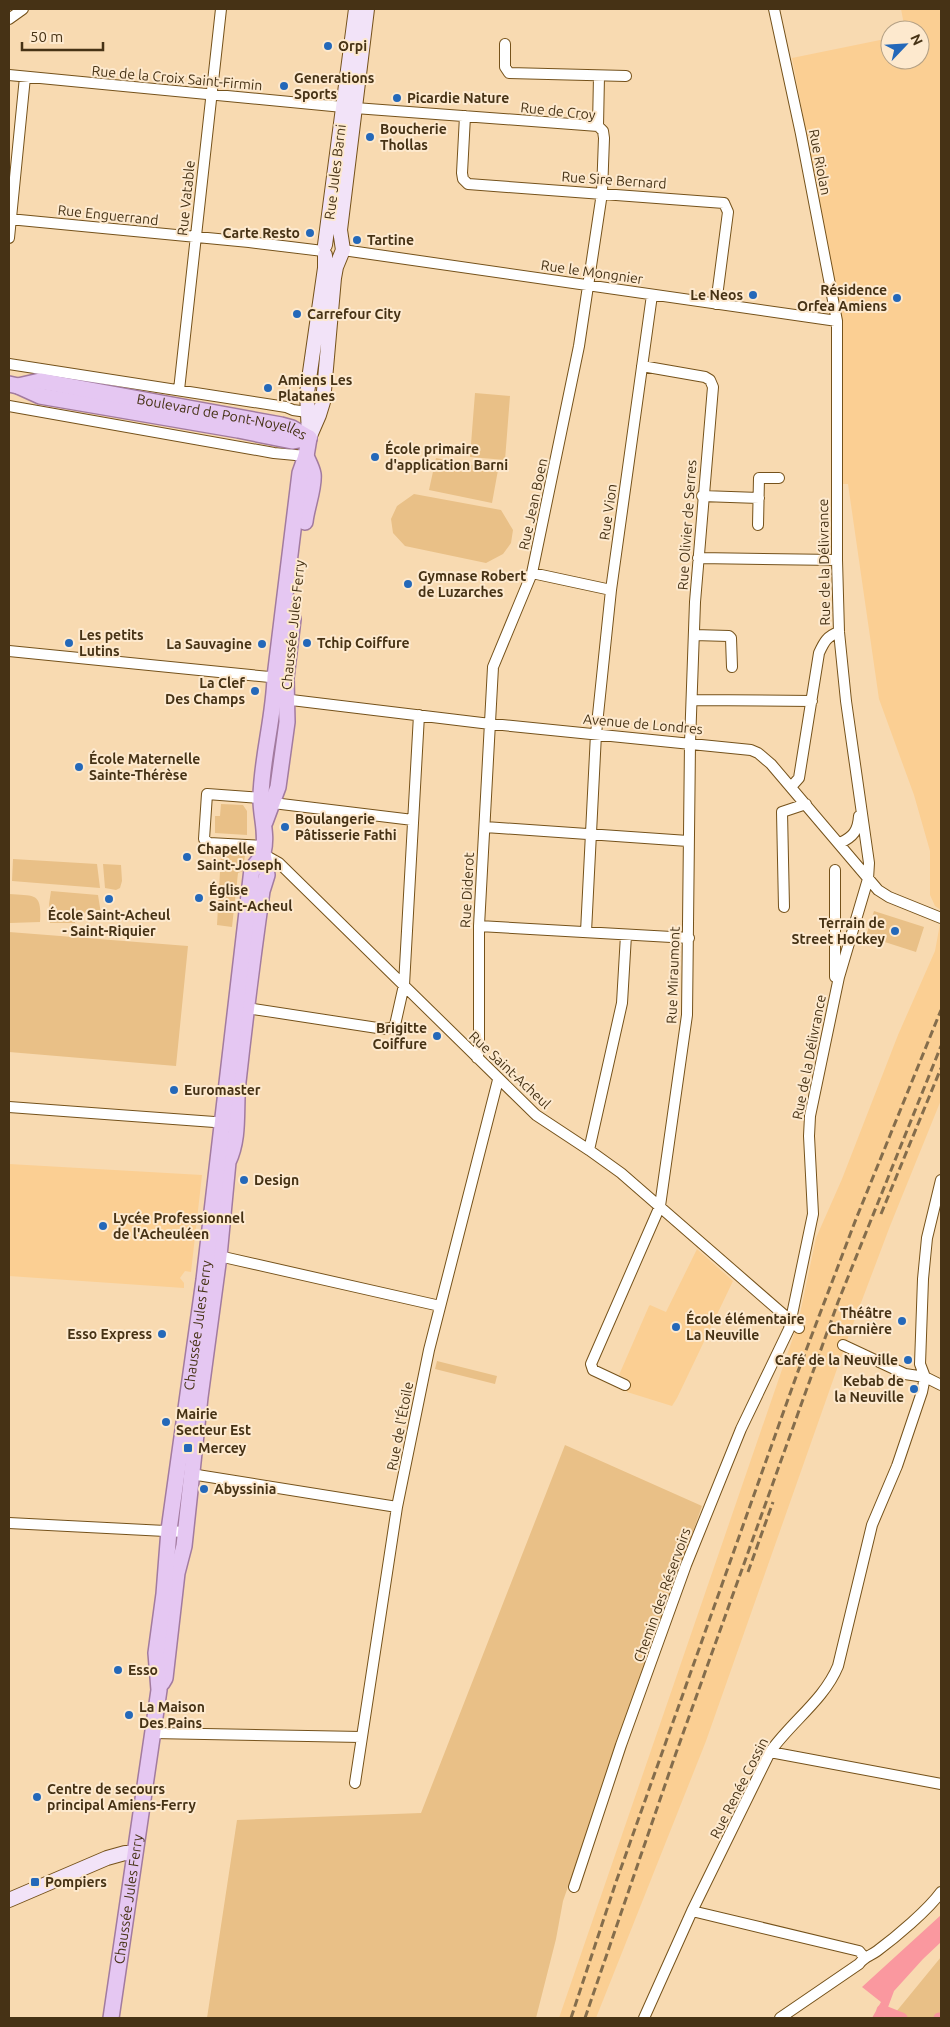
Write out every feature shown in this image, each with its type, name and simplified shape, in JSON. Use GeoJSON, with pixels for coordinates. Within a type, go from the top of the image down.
{"type":"FeatureCollection","features":[{"type":"Feature","properties":{"kind":"main road","name":"Rue Jules Barni"},"geometry":{"type":"LineString","coordinates":[[308,438],[323,402],[334,278],[342,251],[340,230],[356,9]]}},
{"type":"Feature","properties":{"kind":"main road","name":"Rue Jules Barni"},"geometry":{"type":"LineString","coordinates":[[308,438],[307,393],[325,268],[324,250],[367,9]]}},
{"type":"Feature","properties":{"kind":"main road"},"geometry":{"type":"LineString","coordinates":[[324,250],[333,240],[342,251]]}},
{"type":"Feature","properties":{"kind":"main road","name":"Boulevard de Pont-Noyelles"},"geometry":{"type":"LineString","coordinates":[[14,385],[40,381],[281,425],[292,428],[308,438]]}},
{"type":"Feature","properties":{"kind":"main road","name":"Chaussée Jules Ferry"},"geometry":{"type":"LineString","coordinates":[[111,2018],[159,1690],[156,1653],[164,1594],[169,1530],[182,1431],[189,1396],[229,1123],[252,869],[263,850],[264,823],[280,699],[280,678],[300,473],[306,456],[308,438]]}},
{"type":"Feature","properties":{"kind":"main road"},"geometry":{"type":"LineString","coordinates":[[229,1123],[237,1087],[262,891],[267,875],[263,850]]}},
{"type":"Feature","properties":{"kind":"main road","name":"Chaussée Jules Ferry"},"geometry":{"type":"LineString","coordinates":[[159,1690],[165,1678],[177,1573],[184,1549],[191,1474],[219,1256],[228,1162],[232,1152],[229,1123]]}},
{"type":"Feature","properties":{"kind":"main road"},"geometry":{"type":"LineString","coordinates":[[9,1900],[107,1858],[135,1852]]}},
{"type":"Feature","properties":{"kind":"street"},"geometry":{"type":"LineString","coordinates":[[9,19],[23,9]]}},
{"type":"Feature","properties":{"kind":"street","name":"Rue Vatable"},"geometry":{"type":"LineString","coordinates":[[179,390],[221,9]]}},
{"type":"Feature","properties":{"kind":"street","name":"Rue Riolan"},"geometry":{"type":"LineString","coordinates":[[774,9],[801,134],[837,321]]}},
{"type":"Feature","properties":{"kind":"street"},"geometry":{"type":"LineString","coordinates":[[505,44],[505,67],[509,73],[626,76]]}},
{"type":"Feature","properties":{"kind":"street","name":"Rue de la Croix Saint-Firmin"},"geometry":{"type":"LineString","coordinates":[[9,75],[349,107]]}},
{"type":"Feature","properties":{"kind":"street"},"geometry":{"type":"LineString","coordinates":[[598,126],[599,76]]}},
{"type":"Feature","properties":{"kind":"street"},"geometry":{"type":"LineString","coordinates":[[9,238],[25,77]]}},
{"type":"Feature","properties":{"kind":"street","name":"Rue de Croy"},"geometry":{"type":"LineString","coordinates":[[349,107],[598,126],[603,131],[604,138],[602,193],[588,285]]}},
{"type":"Feature","properties":{"kind":"street","name":"Rue Sire Bernard"},"geometry":{"type":"LineString","coordinates":[[465,116],[462,172],[463,179],[468,184],[724,203],[728,212],[716,304]]}},
{"type":"Feature","properties":{"kind":"street","name":"Rue Enguerrand"},"geometry":{"type":"LineString","coordinates":[[10,219],[324,250]]}},
{"type":"Feature","properties":{"kind":"street","name":"Rue le Mongnier"},"geometry":{"type":"LineString","coordinates":[[342,251],[837,321]]}},
{"type":"Feature","properties":{"kind":"street","name":"Rue Jean Boen"},"geometry":{"type":"LineString","coordinates":[[490,724],[493,667],[532,573],[566,412],[588,285]]}},
{"type":"Feature","properties":{"kind":"street","name":"Rue Vion"},"geometry":{"type":"LineString","coordinates":[[586,932],[596,734],[611,590],[652,295]]}},
{"type":"Feature","properties":{"kind":"street","name":"Rue de la Délivrance"},"geometry":{"type":"LineString","coordinates":[[791,1319],[813,1214],[809,1136],[810,1116],[839,977],[868,879],[869,863],[859,802],[839,632],[837,560],[837,321]]}},
{"type":"Feature","properties":{"kind":"street","name":"Boulevard de Pont-Noyelles"},"geometry":{"type":"LineString","coordinates":[[9,364],[308,412]]}},
{"type":"Feature","properties":{"kind":"street","name":"Rue Olivier de Serres"},"geometry":{"type":"LineString","coordinates":[[642,366],[705,377],[710,380],[712,387],[698,558],[690,743]]}},
{"type":"Feature","properties":{"kind":"street","name":"Boulevard de Pont-Noyelles"},"geometry":{"type":"LineString","coordinates":[[9,406],[274,453],[306,456]]}},
{"type":"Feature","properties":{"kind":"street"},"geometry":{"type":"LineString","coordinates":[[758,525],[759,478],[779,478]]}},
{"type":"Feature","properties":{"kind":"street"},"geometry":{"type":"LineString","coordinates":[[702,496],[759,498]]}},
{"type":"Feature","properties":{"kind":"street"},"geometry":{"type":"LineString","coordinates":[[698,558],[837,560]]}},
{"type":"Feature","properties":{"kind":"street"},"geometry":{"type":"LineString","coordinates":[[532,573],[611,590]]}},
{"type":"Feature","properties":{"kind":"street"},"geometry":{"type":"LineString","coordinates":[[791,787],[799,778],[819,653],[829,636],[839,632]]}},
{"type":"Feature","properties":{"kind":"street"},"geometry":{"type":"LineString","coordinates":[[694,635],[729,636],[732,638],[732,666]]}},
{"type":"Feature","properties":{"kind":"street"},"geometry":{"type":"LineString","coordinates":[[9,651],[280,678]]}},
{"type":"Feature","properties":{"kind":"street","name":"Avenue de Londres"},"geometry":{"type":"LineString","coordinates":[[280,699],[490,724],[751,750],[758,753],[771,764],[878,890],[889,897],[941,918]]}},
{"type":"Feature","properties":{"kind":"street"},"geometry":{"type":"LineString","coordinates":[[692,700],[812,701]]}},
{"type":"Feature","properties":{"kind":"street"},"geometry":{"type":"LineString","coordinates":[[247,1008],[384,1029],[391,1028],[397,1020],[404,985],[419,715]]}},
{"type":"Feature","properties":{"kind":"street","name":"Rue Diderot"},"geometry":{"type":"LineString","coordinates":[[476,1058],[479,1052],[479,926],[490,724]]}},
{"type":"Feature","properties":{"kind":"street","name":"Rue Miraumont"},"geometry":{"type":"LineString","coordinates":[[625,1385],[593,1370],[591,1364],[660,1206],[687,1015],[690,743]]}},
{"type":"Feature","properties":{"kind":"street"},"geometry":{"type":"LineString","coordinates":[[196,793],[413,820]]}},
{"type":"Feature","properties":{"kind":"street"},"geometry":{"type":"LineString","coordinates":[[207,794],[204,840],[263,850]]}},
{"type":"Feature","properties":{"kind":"street","name":"Rue de la Délivrance"},"geometry":{"type":"LineString","coordinates":[[840,843],[853,836],[858,827],[859,802]]}},
{"type":"Feature","properties":{"kind":"street"},"geometry":{"type":"LineString","coordinates":[[784,907],[782,812],[806,804]]}},
{"type":"Feature","properties":{"kind":"street"},"geometry":{"type":"LineString","coordinates":[[485,827],[688,841]]}},
{"type":"Feature","properties":{"kind":"street","name":"Rue Saint-Acheul"},"geometry":{"type":"LineString","coordinates":[[263,850],[279,863],[498,1080],[536,1115],[621,1174],[791,1319],[799,1328]]}},
{"type":"Feature","properties":{"kind":"street"},"geometry":{"type":"LineString","coordinates":[[834,870],[835,978],[839,977]]}},
{"type":"Feature","properties":{"kind":"street"},"geometry":{"type":"LineString","coordinates":[[479,926],[689,938]]}},
{"type":"Feature","properties":{"kind":"street"},"geometry":{"type":"LineString","coordinates":[[589,1150],[622,1003],[626,935]]}},
{"type":"Feature","properties":{"kind":"street","name":"Rue de l'Étoile"},"geometry":{"type":"LineString","coordinates":[[354,1783],[396,1507],[440,1306],[498,1080]]}},
{"type":"Feature","properties":{"kind":"street"},"geometry":{"type":"LineString","coordinates":[[9,1107],[229,1123]]}},
{"type":"Feature","properties":{"kind":"street"},"geometry":{"type":"LineString","coordinates":[[925,1378],[920,1364],[923,1279],[927,1238],[941,1180]]}},
{"type":"Feature","properties":{"kind":"street"},"geometry":{"type":"LineString","coordinates":[[219,1256],[440,1306]]}},
{"type":"Feature","properties":{"kind":"street","name":"Chemin des Réservoirs"},"geometry":{"type":"LineString","coordinates":[[574,1887],[621,1745],[686,1565],[741,1429],[789,1329],[791,1319]]}},
{"type":"Feature","properties":{"kind":"street"},"geometry":{"type":"LineString","coordinates":[[843,1345],[905,1374],[925,1378],[941,1385]]}},
{"type":"Feature","properties":{"kind":"street","name":"Rue Renée Cossin"},"geometry":{"type":"LineString","coordinates":[[644,2018],[692,1911],[770,1752],[792,1724],[823,1693],[833,1678],[838,1666],[872,1525],[897,1466],[925,1378]]}},
{"type":"Feature","properties":{"kind":"street"},"geometry":{"type":"LineString","coordinates":[[191,1474],[396,1507]]}},
{"type":"Feature","properties":{"kind":"street"},"geometry":{"type":"LineString","coordinates":[[9,1523],[185,1532]]}},
{"type":"Feature","properties":{"kind":"street"},"geometry":{"type":"LineString","coordinates":[[153,1733],[360,1737]]}},
{"type":"Feature","properties":{"kind":"street"},"geometry":{"type":"LineString","coordinates":[[770,1752],[941,1784]]}},
{"type":"Feature","properties":{"kind":"street"},"geometry":{"type":"LineString","coordinates":[[780,2018],[859,1964],[864,1957],[876,1952],[922,1912],[941,1892]]}},
{"type":"Feature","properties":{"kind":"street"},"geometry":{"type":"LineString","coordinates":[[692,1911],[859,1951],[864,1957]]}},
{"type":"Feature","properties":{"kind":"shaded area"},"geometry":{"type":"Polygon","coordinates":[[[901,9],[941,9],[941,910],[935,906],[930,895],[930,851],[914,795],[879,699],[848,484],[840,484],[843,326],[792,58],[880,40],[880,70],[930,70],[930,20],[903,20],[901,9]]]}},
{"type":"Feature","properties":{"kind":"shaded area"},"geometry":{"type":"Polygon","coordinates":[[[475,393],[510,396],[505,460],[470,457],[475,393]]]}},
{"type":"Feature","properties":{"kind":"shaded area"},"geometry":{"type":"Polygon","coordinates":[[[436,458],[498,470],[492,503],[429,490],[436,458]]]}},
{"type":"Feature","properties":{"kind":"shaded area"},"geometry":{"type":"Polygon","coordinates":[[[414,494],[501,510],[513,530],[511,543],[503,554],[486,563],[405,546],[393,533],[391,519],[397,506],[414,494]]]}},
{"type":"Feature","properties":{"kind":"shaded area"},"geometry":{"type":"Polygon","coordinates":[[[221,804],[243,805],[247,811],[247,835],[215,833],[215,816],[220,816],[221,804]]]}},
{"type":"Feature","properties":{"kind":"shaded area"},"geometry":{"type":"Polygon","coordinates":[[[221,853],[245,855],[243,871],[238,873],[232,927],[217,925],[221,853]]]}},
{"type":"Feature","properties":{"kind":"shaded area"},"geometry":{"type":"Polygon","coordinates":[[[13,859],[97,864],[100,888],[12,881],[13,859]]]}},
{"type":"Feature","properties":{"kind":"shaded area"},"geometry":{"type":"Polygon","coordinates":[[[103,864],[121,865],[122,881],[120,888],[116,890],[105,888],[103,864]]]}},
{"type":"Feature","properties":{"kind":"shaded area"},"geometry":{"type":"Polygon","coordinates":[[[51,891],[98,895],[101,914],[76,912],[75,923],[50,923],[49,904],[51,891]]]}},
{"type":"Feature","properties":{"kind":"shaded area"},"geometry":{"type":"Polygon","coordinates":[[[9,894],[31,896],[38,900],[40,905],[40,922],[10,923],[9,894]]]}},
{"type":"Feature","properties":{"kind":"shaded area","name":"Terrain de Street Hockey"},"geometry":{"type":"Polygon","coordinates":[[[874,911],[924,927],[916,952],[866,936],[874,911]]]}},
{"type":"Feature","properties":{"kind":"shaded area"},"geometry":{"type":"Polygon","coordinates":[[[940,924],[941,1100],[850,1332],[706,1741],[596,2018],[559,2018],[798,1323],[816,1238],[842,1179],[898,1035],[935,951],[940,924]]]}},
{"type":"Feature","properties":{"kind":"shaded area"},"geometry":{"type":"Polygon","coordinates":[[[9,932],[188,946],[176,1066],[9,1052],[9,932]]]}},
{"type":"Feature","properties":{"kind":"shaded area","name":"Lycée Professionnel de l'Acheuléen"},"geometry":{"type":"Polygon","coordinates":[[[9,1164],[202,1175],[191,1272],[185,1271],[180,1278],[184,1283],[184,1288],[9,1276],[9,1164]]]}},
{"type":"Feature","properties":{"kind":"shaded area","name":"École élémentaire La Neuville"},"geometry":{"type":"Polygon","coordinates":[[[697,1249],[733,1281],[677,1398],[672,1406],[627,1392],[629,1380],[619,1375],[649,1306],[666,1312],[697,1249]]]}},
{"type":"Feature","properties":{"kind":"shaded area"},"geometry":{"type":"Polygon","coordinates":[[[437,1361],[497,1376],[495,1384],[435,1369],[437,1361]]]}},
{"type":"Feature","properties":{"kind":"shaded area"},"geometry":{"type":"Polygon","coordinates":[[[565,1445],[702,1506],[563,1901],[556,1939],[536,2018],[207,2018],[237,1820],[421,1813],[565,1445]]]}},
{"type":"Feature","properties":{"kind":"shaded area"},"geometry":{"type":"Polygon","coordinates":[[[941,1915],[941,1942],[894,1991],[884,2018],[872,2018],[881,2002],[862,1987],[941,1915]]]}},
{"type":"Feature","properties":{"kind":"shaded area"},"geometry":{"type":"Polygon","coordinates":[[[941,1957],[941,2018],[891,2018],[941,1957]]]}},
{"type":"Feature","properties":{"kind":"waterway"},"geometry":{"type":"LineString","coordinates":[[882,2010],[902,2018]]}},
{"type":"Feature","properties":{"kind":"railway"},"geometry":{"type":"LineString","coordinates":[[571,2018],[616,1882],[797,1374],[856,1219],[941,1010]]}},
{"type":"Feature","properties":{"kind":"railway"},"geometry":{"type":"LineString","coordinates":[[585,2018],[676,1753],[838,1302],[941,1046]]}},
{"type":"Feature","properties":{"kind":"railway"},"geometry":{"type":"LineString","coordinates":[[881,1214],[941,1068]]}},
{"type":"Feature","properties":{"kind":"railway"},"geometry":{"type":"LineString","coordinates":[[748,1572],[773,1502]]}},
{"type":"Feature","properties":{"kind":"place","name":"Orpi"},"geometry":{"type":"Point","coordinates":[328,46]}},
{"type":"Feature","properties":{"kind":"place","name":"Generations Sports"},"geometry":{"type":"Point","coordinates":[284,86]}},
{"type":"Feature","properties":{"kind":"place","name":"Picardie Nature"},"geometry":{"type":"Point","coordinates":[397,98]}},
{"type":"Feature","properties":{"kind":"place","name":"Boucherie Thollas"},"geometry":{"type":"Point","coordinates":[370,137]}},
{"type":"Feature","properties":{"kind":"place","name":"Carte Resto"},"geometry":{"type":"Point","coordinates":[310,233]}},
{"type":"Feature","properties":{"kind":"place","name":"Tartine"},"geometry":{"type":"Point","coordinates":[357,240]}},
{"type":"Feature","properties":{"kind":"place","name":"Le Neos"},"geometry":{"type":"Point","coordinates":[753,295]}},
{"type":"Feature","properties":{"kind":"place","name":"Résidence Orfea Amiens"},"geometry":{"type":"Point","coordinates":[897,298]}},
{"type":"Feature","properties":{"kind":"place","name":"Carrefour City"},"geometry":{"type":"Point","coordinates":[297,314]}},
{"type":"Feature","properties":{"kind":"place","name":"Amiens Les Platanes"},"geometry":{"type":"Point","coordinates":[268,388]}},
{"type":"Feature","properties":{"kind":"place","name":"École primaire d'application Barni"},"geometry":{"type":"Point","coordinates":[375,457]}},
{"type":"Feature","properties":{"kind":"place","name":"Gymnase Robert de Luzarches"},"geometry":{"type":"Point","coordinates":[408,584]}},
{"type":"Feature","properties":{"kind":"place","name":"Les petits Lutins"},"geometry":{"type":"Point","coordinates":[69,643]}},
{"type":"Feature","properties":{"kind":"place","name":"Tchip Coiffure"},"geometry":{"type":"Point","coordinates":[307,643]}},
{"type":"Feature","properties":{"kind":"place","name":"La Sauvagine"},"geometry":{"type":"Point","coordinates":[262,644]}},
{"type":"Feature","properties":{"kind":"place","name":"La Clef Des Champs"},"geometry":{"type":"Point","coordinates":[255,691]}},
{"type":"Feature","properties":{"kind":"place","name":"École Maternelle Sainte-Thérèse"},"geometry":{"type":"Point","coordinates":[79,767]}},
{"type":"Feature","properties":{"kind":"place","name":"Boulangerie Pâtisserie Fathi"},"geometry":{"type":"Point","coordinates":[285,827]}},
{"type":"Feature","properties":{"kind":"place","name":"Chapelle Saint-Joseph"},"geometry":{"type":"Point","coordinates":[187,857]}},
{"type":"Feature","properties":{"kind":"place","name":"Église Saint-Acheul"},"geometry":{"type":"Point","coordinates":[199,898]}},
{"type":"Feature","properties":{"kind":"place","name":"École Saint-Acheul - Saint-Riquier"},"geometry":{"type":"Point","coordinates":[109,899]}},
{"type":"Feature","properties":{"kind":"place","name":"Terrain de Street Hockey"},"geometry":{"type":"Point","coordinates":[895,931]}},
{"type":"Feature","properties":{"kind":"place","name":"Brigitte Coiffure"},"geometry":{"type":"Point","coordinates":[437,1036]}},
{"type":"Feature","properties":{"kind":"place","name":"Euromaster"},"geometry":{"type":"Point","coordinates":[174,1090]}},
{"type":"Feature","properties":{"kind":"place","name":"Design"},"geometry":{"type":"Point","coordinates":[244,1180]}},
{"type":"Feature","properties":{"kind":"place","name":"Lycée Professionnel de l'Acheuléen"},"geometry":{"type":"Point","coordinates":[103,1226]}},
{"type":"Feature","properties":{"kind":"place","name":"Théâtre Charnière"},"geometry":{"type":"Point","coordinates":[902,1321]}},
{"type":"Feature","properties":{"kind":"place","name":"École élémentaire La Neuville"},"geometry":{"type":"Point","coordinates":[676,1327]}},
{"type":"Feature","properties":{"kind":"place","name":"Esso Express"},"geometry":{"type":"Point","coordinates":[162,1334]}},
{"type":"Feature","properties":{"kind":"place","name":"Café de la Neuville"},"geometry":{"type":"Point","coordinates":[908,1360]}},
{"type":"Feature","properties":{"kind":"place","name":"Kebab de la Neuville"},"geometry":{"type":"Point","coordinates":[914,1389]}},
{"type":"Feature","properties":{"kind":"place","name":"Mairie Secteur Est"},"geometry":{"type":"Point","coordinates":[166,1422]}},
{"type":"Feature","properties":{"kind":"place","name":"Mercey"},"geometry":{"type":"Point","coordinates":[188,1448]}},
{"type":"Feature","properties":{"kind":"place","name":"Abyssinia"},"geometry":{"type":"Point","coordinates":[204,1489]}},
{"type":"Feature","properties":{"kind":"place","name":"Esso"},"geometry":{"type":"Point","coordinates":[118,1670]}},
{"type":"Feature","properties":{"kind":"place","name":"La Maison Des Pains"},"geometry":{"type":"Point","coordinates":[129,1715]}},
{"type":"Feature","properties":{"kind":"place","name":"Centre de secours principal Amiens-Ferry"},"geometry":{"type":"Point","coordinates":[37,1797]}},
{"type":"Feature","properties":{"kind":"place","name":"Pompiers"},"geometry":{"type":"Point","coordinates":[35,1882]}}]}
